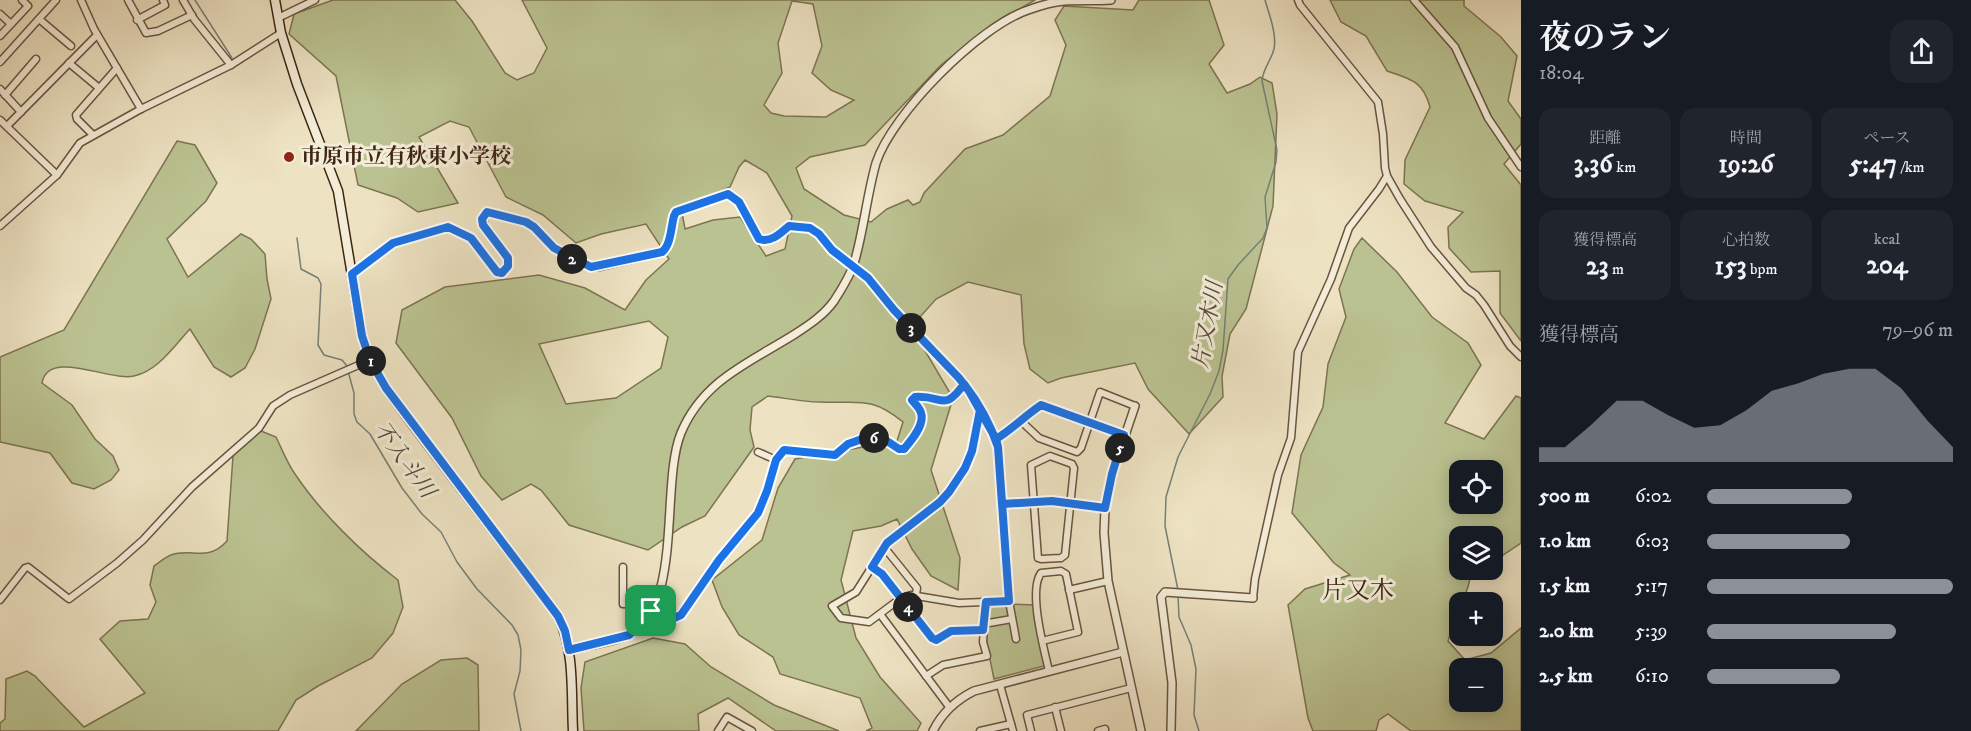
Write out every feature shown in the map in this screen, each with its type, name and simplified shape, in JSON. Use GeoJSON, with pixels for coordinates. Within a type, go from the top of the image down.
{"type":"FeatureCollection","features":[{"type":"Feature","properties":{"kind":"main road"},"geometry":{"type":"LineString","coordinates":[[275,0],[281,33],[297,84],[338,191],[362,336],[370,360],[399,406],[558,616],[565,631],[569,650],[573,731]]}},
{"type":"Feature","properties":{"kind":"street"},"geometry":{"type":"LineString","coordinates":[[0,36],[28,6],[22,0]]}},
{"type":"Feature","properties":{"kind":"street"},"geometry":{"type":"LineString","coordinates":[[0,62],[57,0]]}},
{"type":"Feature","properties":{"kind":"street"},"geometry":{"type":"LineString","coordinates":[[81,0],[97,35],[141,110]]}},
{"type":"Feature","properties":{"kind":"street"},"geometry":{"type":"LineString","coordinates":[[128,0],[146,33],[158,31],[192,15]]}},
{"type":"Feature","properties":{"kind":"street"},"geometry":{"type":"LineString","coordinates":[[137,20],[165,5],[163,0]]}},
{"type":"Feature","properties":{"kind":"street"},"geometry":{"type":"LineString","coordinates":[[183,0],[231,65]]}},
{"type":"Feature","properties":{"kind":"street"},"geometry":{"type":"LineString","coordinates":[[278,18],[315,0]]}},
{"type":"Feature","properties":{"kind":"street"},"geometry":{"type":"LineString","coordinates":[[569,650],[629,635],[651,611],[661,591],[667,560],[673,463],[681,433],[694,408],[706,392],[733,370],[815,321],[833,302],[855,262],[877,160],[897,123],[943,72],[985,34],[1005,22],[1026,11],[1063,1],[1111,0]]}},
{"type":"Feature","properties":{"kind":"street"},"geometry":{"type":"LineString","coordinates":[[1298,0],[1378,102],[1387,176],[1431,247],[1484,305],[1510,346],[1521,357]]}},
{"type":"Feature","properties":{"kind":"street"},"geometry":{"type":"LineString","coordinates":[[1414,0],[1455,47],[1488,118],[1521,167]]}},
{"type":"Feature","properties":{"kind":"street"},"geometry":{"type":"LineString","coordinates":[[0,14],[11,24]]}},
{"type":"Feature","properties":{"kind":"street"},"geometry":{"type":"LineString","coordinates":[[39,19],[71,46]]}},
{"type":"Feature","properties":{"kind":"street"},"geometry":{"type":"LineString","coordinates":[[0,226],[57,175],[80,143],[231,65],[281,33]]}},
{"type":"Feature","properties":{"kind":"street"},"geometry":{"type":"LineString","coordinates":[[7,126],[97,35]]}},
{"type":"Feature","properties":{"kind":"street"},"geometry":{"type":"LineString","coordinates":[[5,95],[36,59]]}},
{"type":"Feature","properties":{"kind":"street"},"geometry":{"type":"LineString","coordinates":[[69,63],[99,88]]}},
{"type":"Feature","properties":{"kind":"street"},"geometry":{"type":"LineString","coordinates":[[93,135],[75,117],[117,68]]}},
{"type":"Feature","properties":{"kind":"street"},"geometry":{"type":"LineString","coordinates":[[0,89],[21,112]]}},
{"type":"Feature","properties":{"kind":"street"},"geometry":{"type":"LineString","coordinates":[[0,120],[57,175]]}},
{"type":"Feature","properties":{"kind":"street"},"geometry":{"type":"LineString","coordinates":[[1171,731],[1172,684],[1161,597],[1165,592],[1253,598],[1255,579],[1278,475],[1291,438],[1298,352],[1331,279],[1348,228],[1387,176]]}},
{"type":"Feature","properties":{"kind":"street"},"geometry":{"type":"LineString","coordinates":[[352,274],[393,243],[448,227],[471,238],[497,272],[502,273],[508,266],[508,258],[483,225],[483,217],[487,212],[526,222],[554,248],[591,267],[666,250],[676,212],[728,194],[739,202],[759,239],[765,241],[771,239],[789,226],[810,228],[819,234],[839,256],[868,278],[894,310],[964,384],[996,439],[1009,601],[1016,639]]}},
{"type":"Feature","properties":{"kind":"street"},"geometry":{"type":"LineString","coordinates":[[0,600],[28,567],[69,599],[143,540],[192,487],[259,429],[273,406],[290,395],[370,360]]}},
{"type":"Feature","properties":{"kind":"street"},"geometry":{"type":"LineString","coordinates":[[623,567],[623,604],[646,605],[651,611],[674,618],[681,615],[719,560],[758,513],[776,460],[784,450],[835,455],[848,444],[862,439],[876,438],[887,441],[899,449],[904,449],[921,420],[921,412],[913,402],[913,398],[918,396],[948,401],[954,398],[964,384]]}},
{"type":"Feature","properties":{"kind":"street"},"geometry":{"type":"LineString","coordinates":[[1021,422],[1039,438],[1077,452],[1081,448],[1100,392],[1135,406],[1112,474],[1105,508],[1105,556],[1108,581],[1141,731]]}},
{"type":"Feature","properties":{"kind":"street"},"geometry":{"type":"LineString","coordinates":[[996,439],[1041,405],[1124,435]]}},
{"type":"Feature","properties":{"kind":"street"},"geometry":{"type":"LineString","coordinates":[[980,410],[972,451],[965,468],[949,492],[884,547],[856,592],[832,606],[841,618],[869,622],[901,598],[916,594],[951,603],[1009,601]]}},
{"type":"Feature","properties":{"kind":"street"},"geometry":{"type":"LineString","coordinates":[[758,452],[776,460]]}},
{"type":"Feature","properties":{"kind":"street"},"geometry":{"type":"LineString","coordinates":[[1050,456],[1072,464],[1074,468],[1070,503],[1065,555],[1061,558],[1038,558],[1031,465],[1050,456]]}},
{"type":"Feature","properties":{"kind":"street"},"geometry":{"type":"LineString","coordinates":[[1002,504],[1070,503],[1105,508]]}},
{"type":"Feature","properties":{"kind":"street"},"geometry":{"type":"LineString","coordinates":[[884,547],[917,588],[916,594]]}},
{"type":"Feature","properties":{"kind":"street"},"geometry":{"type":"LineString","coordinates":[[872,567],[882,574],[932,638],[936,640],[951,631],[983,627],[1012,619]]}},
{"type":"Feature","properties":{"kind":"street"},"geometry":{"type":"LineString","coordinates":[[1042,641],[1078,632],[1066,574],[1062,571],[1041,573],[1038,577],[1036,601],[1042,641],[1049,671]]}},
{"type":"Feature","properties":{"kind":"street"},"geometry":{"type":"LineString","coordinates":[[1069,590],[1108,581]]}},
{"type":"Feature","properties":{"kind":"street"},"geometry":{"type":"LineString","coordinates":[[926,675],[943,664],[987,656],[983,642],[986,602]]}},
{"type":"Feature","properties":{"kind":"street"},"geometry":{"type":"LineString","coordinates":[[880,615],[950,708]]}},
{"type":"Feature","properties":{"kind":"street"},"geometry":{"type":"LineString","coordinates":[[933,731],[950,708],[961,698],[974,691],[1123,652]]}},
{"type":"Feature","properties":{"kind":"street"},"geometry":{"type":"LineString","coordinates":[[980,731],[1012,727],[1000,685]]}},
{"type":"Feature","properties":{"kind":"street"},"geometry":{"type":"LineString","coordinates":[[1031,731],[1027,715],[1131,688]]}},
{"type":"Feature","properties":{"kind":"street"},"geometry":{"type":"LineString","coordinates":[[1055,706],[1061,731]]}},
{"type":"Feature","properties":{"kind":"street"},"geometry":{"type":"LineString","coordinates":[[718,731],[727,717],[752,731]]}},
{"type":"Feature","properties":{"kind":"street"},"geometry":{"type":"LineString","coordinates":[[1098,731],[1105,731]]}},
{"type":"Feature","properties":{"kind":"green space"},"geometry":{"type":"Polygon","coordinates":[[[333,0],[455,0],[472,21],[505,73],[517,80],[534,73],[547,48],[522,0],[1035,0],[989,27],[941,65],[865,145],[810,157],[796,168],[804,189],[844,215],[871,222],[887,209],[908,200],[913,205],[920,202],[924,193],[965,149],[1003,135],[1050,96],[1066,45],[1055,20],[1064,6],[1133,10],[1139,0],[1209,0],[1224,45],[1209,64],[1227,93],[1250,84],[1260,77],[1272,83],[1277,114],[1273,206],[1246,309],[1230,334],[1222,376],[1223,397],[1189,434],[1148,389],[1135,363],[1061,378],[1048,383],[1030,369],[1024,344],[1021,295],[968,282],[936,299],[911,327],[953,398],[931,470],[960,558],[958,590],[931,576],[912,549],[897,519],[881,526],[853,531],[841,580],[856,638],[880,677],[921,723],[917,731],[866,731],[872,728],[860,698],[780,674],[773,657],[739,635],[722,607],[712,580],[762,540],[778,488],[795,459],[897,441],[903,422],[892,413],[872,404],[807,401],[768,396],[752,407],[750,430],[754,447],[705,516],[682,527],[648,550],[569,525],[541,490],[531,484],[502,500],[481,476],[452,418],[396,343],[402,310],[445,287],[539,275],[585,288],[625,310],[646,280],[669,259],[646,224],[601,234],[576,243],[543,215],[506,197],[469,127],[450,121],[419,137],[458,203],[418,212],[397,198],[358,185],[336,76],[289,34],[294,14],[333,0]],[[792,1],[778,43],[782,73],[764,105],[771,113],[784,116],[826,117],[854,100],[831,90],[812,73],[822,46],[813,4],[792,1]],[[745,160],[739,167],[730,187],[681,207],[685,229],[713,220],[740,217],[766,256],[785,249],[792,216],[767,173],[745,160]],[[649,321],[539,344],[566,404],[616,398],[661,368],[668,337],[649,321]]]}},
{"type":"Feature","properties":{"kind":"green space"},"geometry":{"type":"Polygon","coordinates":[[[1330,0],[1464,0],[1464,6],[1501,37],[1517,56],[1508,101],[1521,119],[1521,144],[1504,164],[1521,185],[1521,341],[1500,313],[1500,271],[1471,272],[1449,248],[1448,227],[1463,212],[1425,201],[1404,184],[1405,160],[1430,107],[1424,92],[1415,82],[1387,71],[1366,36],[1341,22],[1330,0]]]}},
{"type":"Feature","properties":{"kind":"green space"},"geometry":{"type":"Polygon","coordinates":[[[177,141],[195,145],[217,183],[206,201],[167,239],[188,277],[241,234],[251,239],[265,254],[271,299],[255,349],[245,368],[231,377],[214,367],[190,329],[151,369],[134,376],[124,377],[68,367],[56,368],[47,373],[42,383],[72,405],[95,439],[113,456],[119,470],[111,480],[94,489],[72,483],[50,453],[0,442],[0,357],[64,330],[177,141]]]}},
{"type":"Feature","properties":{"kind":"green space"},"geometry":{"type":"Polygon","coordinates":[[[1362,238],[1397,272],[1432,317],[1468,343],[1481,365],[1445,423],[1484,439],[1516,396],[1521,398],[1521,543],[1503,555],[1503,526],[1449,526],[1449,580],[1470,580],[1466,592],[1449,592],[1448,641],[1449,646],[1452,646],[1463,658],[1449,658],[1449,712],[1503,712],[1503,658],[1472,658],[1491,653],[1499,646],[1503,646],[1503,643],[1521,628],[1521,731],[1411,731],[1388,714],[1379,720],[1376,731],[1313,731],[1308,718],[1288,605],[1305,589],[1350,575],[1334,563],[1292,513],[1301,455],[1323,407],[1328,364],[1346,317],[1339,289],[1354,249],[1362,238]]]}},
{"type":"Feature","properties":{"kind":"green space"},"geometry":{"type":"Polygon","coordinates":[[[261,431],[276,437],[292,470],[329,517],[370,557],[398,580],[403,607],[393,633],[372,658],[296,700],[278,731],[0,731],[0,723],[5,719],[6,679],[27,671],[35,676],[84,727],[145,693],[100,639],[120,621],[148,619],[156,602],[150,585],[154,566],[169,556],[179,553],[213,551],[227,541],[233,456],[242,439],[261,431]]]}},
{"type":"Feature","properties":{"kind":"green space"},"geometry":{"type":"Polygon","coordinates":[[[1034,605],[1044,666],[994,679],[985,635],[988,606],[1034,605]]]}},
{"type":"Feature","properties":{"kind":"green space"},"geometry":{"type":"Polygon","coordinates":[[[653,638],[685,644],[711,667],[774,705],[839,731],[776,731],[728,698],[698,714],[699,731],[584,731],[581,688],[585,662],[653,638]]]}},
{"type":"Feature","properties":{"kind":"green space"},"geometry":{"type":"Polygon","coordinates":[[[467,658],[478,665],[479,731],[356,731],[402,684],[441,660],[467,658]]]}},
{"type":"Feature","properties":{"kind":"waterway","name":"不入斗川"},"geometry":{"type":"LineString","coordinates":[[195,0],[232,58]]}},
{"type":"Feature","properties":{"kind":"waterway","name":"片又木川"},"geometry":{"type":"LineString","coordinates":[[1178,590],[1165,526],[1166,497],[1178,457],[1219,371],[1223,350],[1228,279],[1263,238],[1267,228],[1265,197],[1276,162],[1277,150],[1262,81],[1275,43],[1265,0]]}},
{"type":"Feature","properties":{"kind":"waterway","name":"不入斗川"},"geometry":{"type":"LineString","coordinates":[[297,238],[301,269],[318,278],[321,284],[318,345],[324,355],[342,360],[347,366]]}},
{"type":"Feature","properties":{"kind":"waterway","name":"不入斗川"},"geometry":{"type":"LineString","coordinates":[[348,371],[354,393],[354,414],[357,422],[370,434],[402,488],[422,514],[441,532],[457,562],[477,589],[512,625],[518,635],[521,650],[520,671],[514,694],[521,731]]}},
{"type":"Feature","properties":{"kind":"waterway","name":"片又木川"},"geometry":{"type":"LineString","coordinates":[[1178,595],[1179,617],[1191,645],[1196,669],[1194,715],[1199,731]]}},
{"type":"Feature","properties":{"kind":"place","name":"市原市立有秋東小学校"},"geometry":{"type":"Point","coordinates":[289,157]}},
{"type":"Feature","properties":{"kind":"district","name":"片又木"},"geometry":{"type":"Point","coordinates":[1358,591]}},
{"type":"Feature","properties":{"kind":"route"},"geometry":{"type":"LineString","coordinates":[[651,611],[629,635],[569,650],[565,631],[558,616],[386,388],[370,360],[362,336],[352,274],[393,243],[448,227],[471,238],[497,272],[502,273],[507,270],[509,262],[483,225],[482,219],[487,212],[526,222],[545,237],[554,248],[591,267],[666,250],[676,212],[722,195],[734,196],[743,207],[759,239],[765,241],[771,239],[789,226],[810,228],[819,234],[832,250],[868,278],[894,310],[959,378],[964,384],[969,391],[996,439],[1009,601],[986,602],[983,630],[951,631],[936,640],[932,638],[882,574],[872,567],[887,543],[946,497],[965,468],[972,451],[977,415],[980,410],[996,439],[1041,405],[1124,435],[1105,508],[1052,501],[1002,504],[996,439],[980,410],[969,391],[964,384],[954,398],[948,401],[915,397],[912,400],[922,416],[917,430],[904,449],[901,450],[887,441],[870,438],[853,441],[835,455],[784,450],[776,460],[758,513],[719,560],[681,615],[674,618],[651,611]]}}]}
